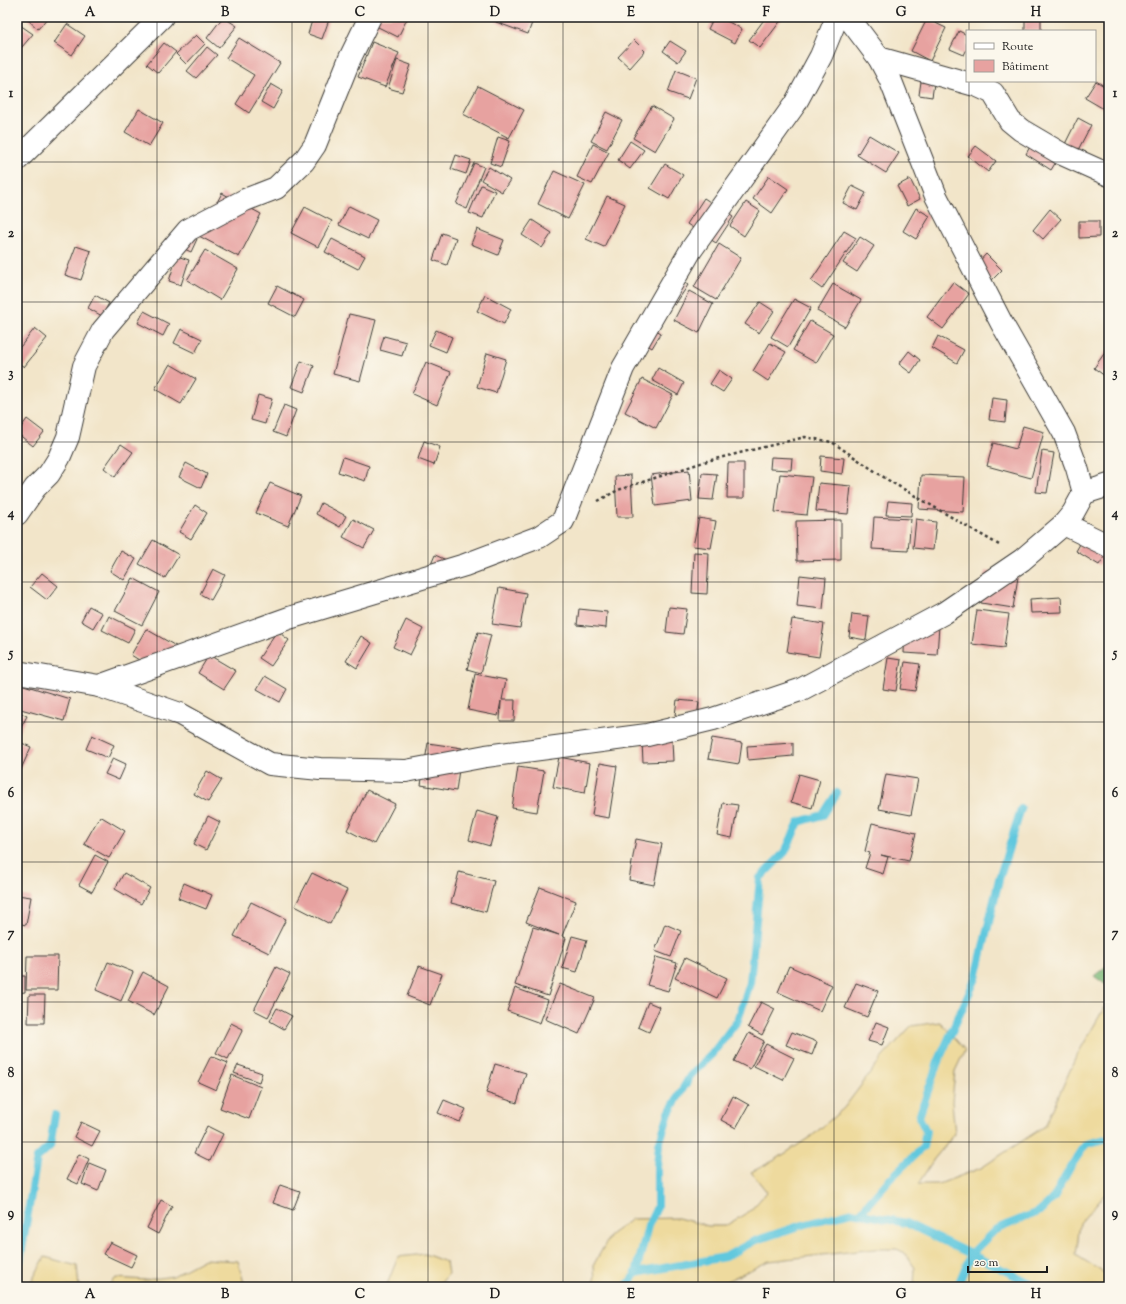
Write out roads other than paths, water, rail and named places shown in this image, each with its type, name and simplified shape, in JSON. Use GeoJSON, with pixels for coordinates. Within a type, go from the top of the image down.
{"type":"FeatureCollection","features":[{"type":"Feature","properties":{"kind":"street"},"geometry":{"type":"LineString","coordinates":[[17,160],[162,17]]}},
{"type":"Feature","properties":{"kind":"street"},"geometry":{"type":"LineString","coordinates":[[17,514],[35,488],[49,474],[59,458],[68,437],[84,366],[103,330],[188,230],[245,200],[276,188],[304,161],[315,145],[350,58],[370,17]]}},
{"type":"Feature","properties":{"kind":"street"},"geometry":{"type":"LineString","coordinates":[[99,686],[289,618],[465,565],[540,537],[563,521],[623,368],[691,250],[795,104],[821,56],[837,17]]}},
{"type":"Feature","properties":{"kind":"street"},"geometry":{"type":"LineString","coordinates":[[848,17],[879,58],[890,79],[936,196],[1001,322],[1064,433],[1077,468],[1084,493]]}},
{"type":"Feature","properties":{"kind":"street"},"geometry":{"type":"LineString","coordinates":[[879,58],[978,86],[993,93],[1010,121],[1021,130],[1060,153],[1109,175]]}},
{"type":"Feature","properties":{"kind":"street"},"geometry":{"type":"LineString","coordinates":[[17,672],[99,686],[180,714],[270,764],[320,770],[406,771],[486,756],[648,735],[713,719],[800,690],[944,613],[1022,560],[1064,524],[1073,513],[1084,493],[1109,485]]}},
{"type":"Feature","properties":{"kind":"street"},"geometry":{"type":"LineString","coordinates":[[1064,524],[1109,546]]}},
{"type":"Feature","properties":{"kind":"waterway"},"geometry":{"type":"LineString","coordinates":[[636,1273],[648,1226],[657,1207],[657,1167],[659,1144],[669,1113],[690,1076],[712,1054],[738,1020],[750,983],[760,878],[785,852],[799,822],[823,815],[837,793]]}},
{"type":"Feature","properties":{"kind":"waterway"},"geometry":{"type":"LineString","coordinates":[[860,1213],[889,1180],[923,1147],[926,1131],[919,1117],[938,1062],[976,978],[999,879],[1021,809]]}},
{"type":"Feature","properties":{"kind":"waterway"},"geometry":{"type":"LineString","coordinates":[[17,1268],[20,1261],[37,1158],[50,1146],[55,1115]]}},
{"type":"Feature","properties":{"kind":"waterway"},"geometry":{"type":"LineString","coordinates":[[957,1287],[971,1254],[995,1230],[1042,1210],[1054,1197],[1071,1166],[1086,1144],[1109,1138]]}},
{"type":"Feature","properties":{"kind":"waterway"},"geometry":{"type":"LineString","coordinates":[[626,1287],[636,1273],[725,1257],[754,1241],[799,1226],[852,1212],[906,1223],[1039,1287]]}}]}
